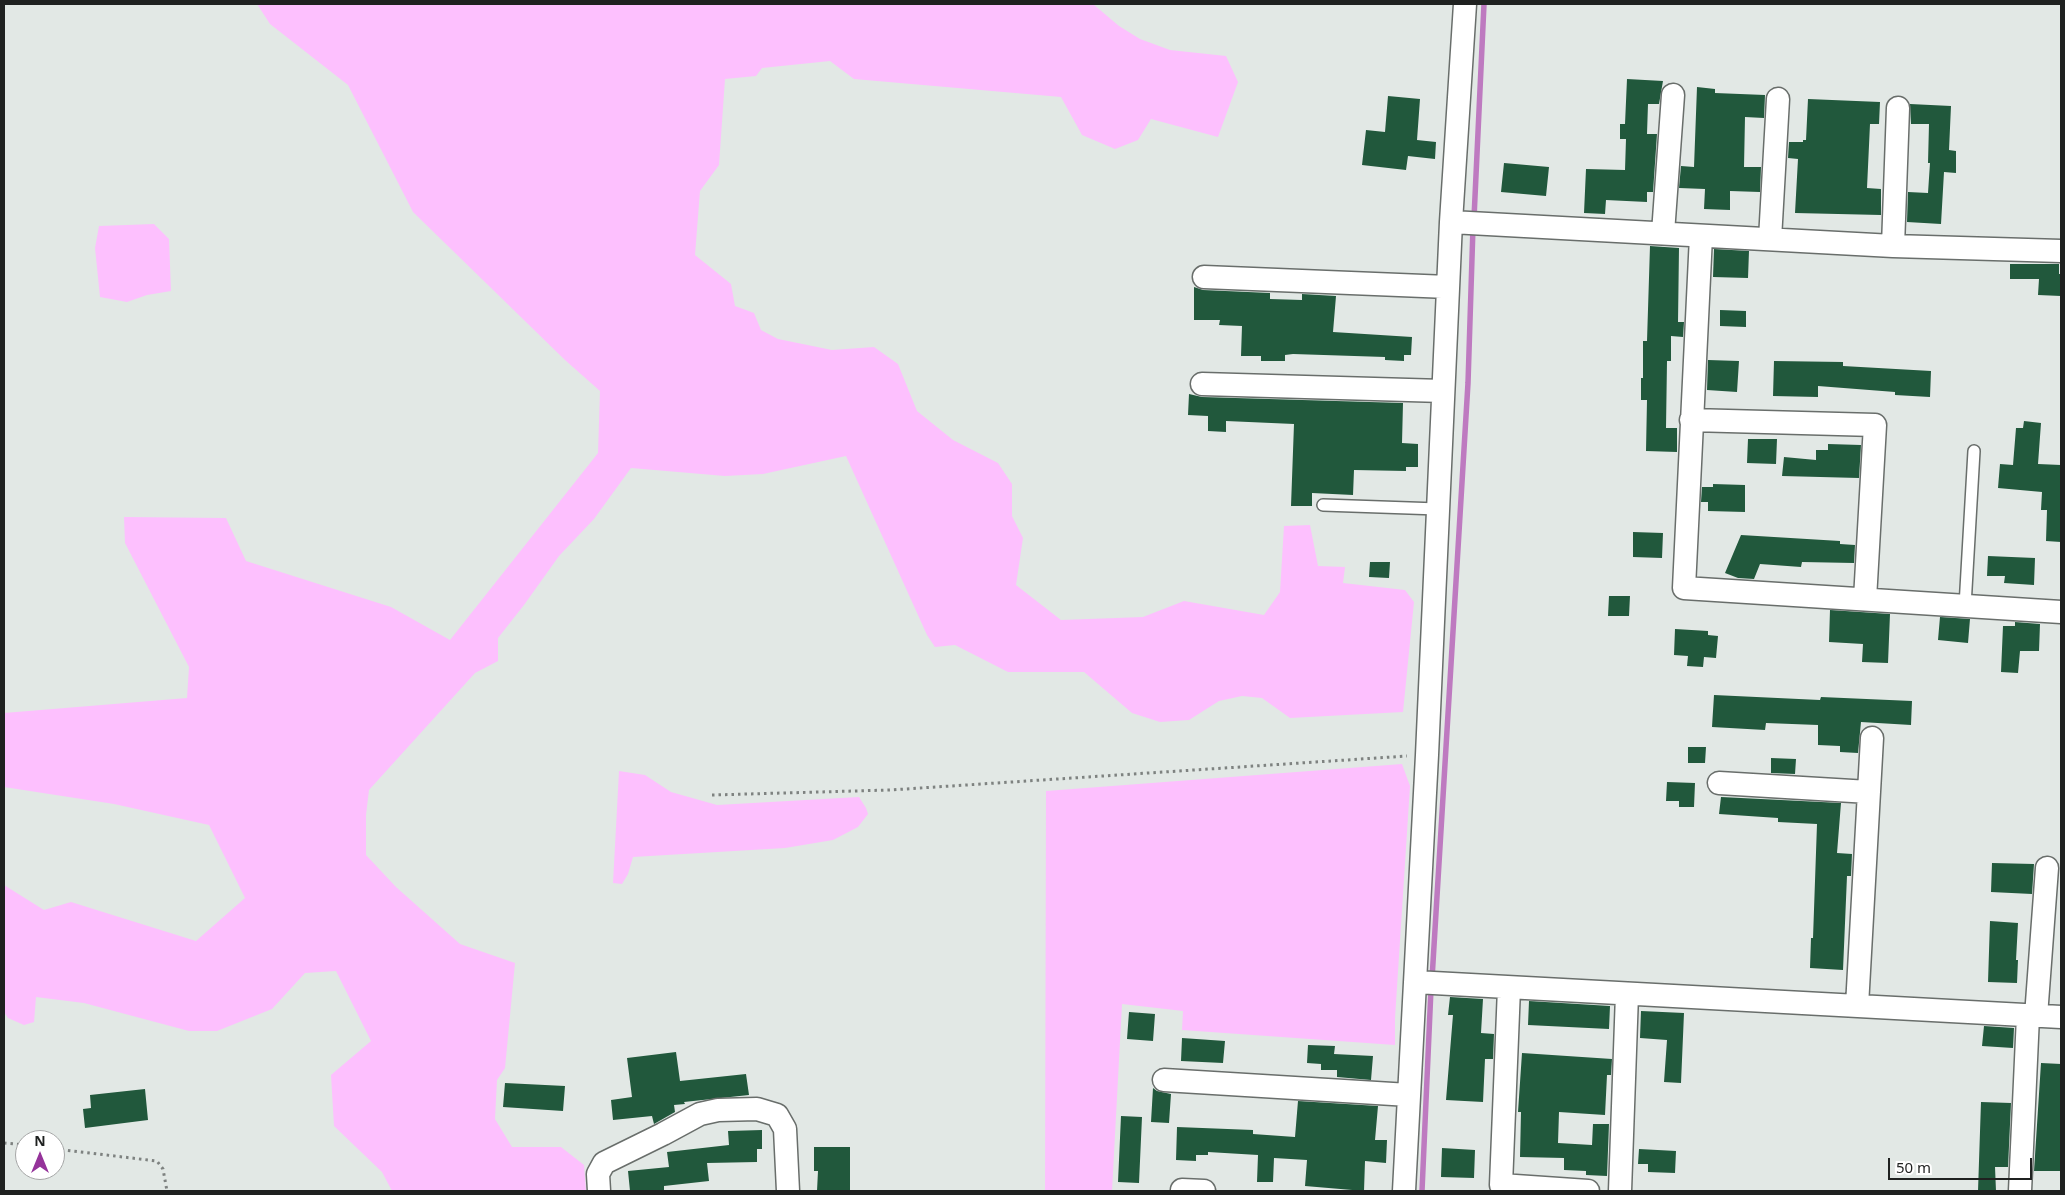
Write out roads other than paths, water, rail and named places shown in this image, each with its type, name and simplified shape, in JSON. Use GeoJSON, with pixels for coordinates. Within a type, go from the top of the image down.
{"type":"FeatureCollection","features":[{"type":"Feature","properties":{"kind":"street"},"geometry":{"type":"LineString","coordinates":[[1404,1191],[1409,1095],[1427,983],[1427,755],[1448,287],[1466,223],[1465,4]]}},
{"type":"Feature","properties":{"kind":"street"},"geometry":{"type":"LineString","coordinates":[[1663,233],[1673,95]]}},
{"type":"Feature","properties":{"kind":"street"},"geometry":{"type":"LineString","coordinates":[[1770,239],[1778,99]]}},
{"type":"Feature","properties":{"kind":"street"},"geometry":{"type":"LineString","coordinates":[[1893,246],[1898,108]]}},
{"type":"Feature","properties":{"kind":"street"},"geometry":{"type":"LineString","coordinates":[[1466,223],[1893,246],[2061,251]]}},
{"type":"Feature","properties":{"kind":"street"},"geometry":{"type":"LineString","coordinates":[[1700,236],[1684,588],[2061,612]]}},
{"type":"Feature","properties":{"kind":"street"},"geometry":{"type":"LineString","coordinates":[[1204,277],[1448,287]]}},
{"type":"Feature","properties":{"kind":"street"},"geometry":{"type":"LineString","coordinates":[[1202,384],[1443,390]]}},
{"type":"Feature","properties":{"kind":"street"},"geometry":{"type":"LineString","coordinates":[[1691,420],[1875,425],[1865,599]]}},
{"type":"Feature","properties":{"kind":"street"},"geometry":{"type":"LineString","coordinates":[[1857,1006],[1872,738]]}},
{"type":"Feature","properties":{"kind":"street"},"geometry":{"type":"LineString","coordinates":[[1719,783],[1869,792]]}},
{"type":"Feature","properties":{"kind":"street"},"geometry":{"type":"LineString","coordinates":[[2020,1191],[2032,1016],[2047,868]]}},
{"type":"Feature","properties":{"kind":"street"},"geometry":{"type":"LineString","coordinates":[[1427,983],[2061,1017]]}},
{"type":"Feature","properties":{"kind":"street"},"geometry":{"type":"LineString","coordinates":[[1509,988],[1501,1185],[1588,1191]]}},
{"type":"Feature","properties":{"kind":"street"},"geometry":{"type":"LineString","coordinates":[[1620,1191],[1627,994]]}},
{"type":"Feature","properties":{"kind":"street"},"geometry":{"type":"LineString","coordinates":[[1164,1080],[1409,1095]]}},
{"type":"Feature","properties":{"kind":"street"},"geometry":{"type":"LineString","coordinates":[[600,1191],[598,1174],[604,1163],[700,1114],[718,1110],[757,1109],[777,1115],[785,1129],[788,1191]]}},
{"type":"Feature","properties":{"kind":"street"},"geometry":{"type":"LineString","coordinates":[[1182,1190],[1204,1191]]}},
{"type":"Feature","properties":{"kind":"lane"},"geometry":{"type":"LineString","coordinates":[[1965,606],[1974,451]]}},
{"type":"Feature","properties":{"kind":"lane"},"geometry":{"type":"LineString","coordinates":[[1323,505],[1438,509]]}},
{"type":"Feature","properties":{"kind":"waterway"},"geometry":{"type":"LineString","coordinates":[[1474,218],[1484,4]]}},
{"type":"Feature","properties":{"kind":"waterway"},"geometry":{"type":"LineString","coordinates":[[1432,979],[1468,383],[1473,227]]}},
{"type":"Feature","properties":{"kind":"waterway"},"geometry":{"type":"LineString","coordinates":[[1422,1191],[1431,989]]}}]}
